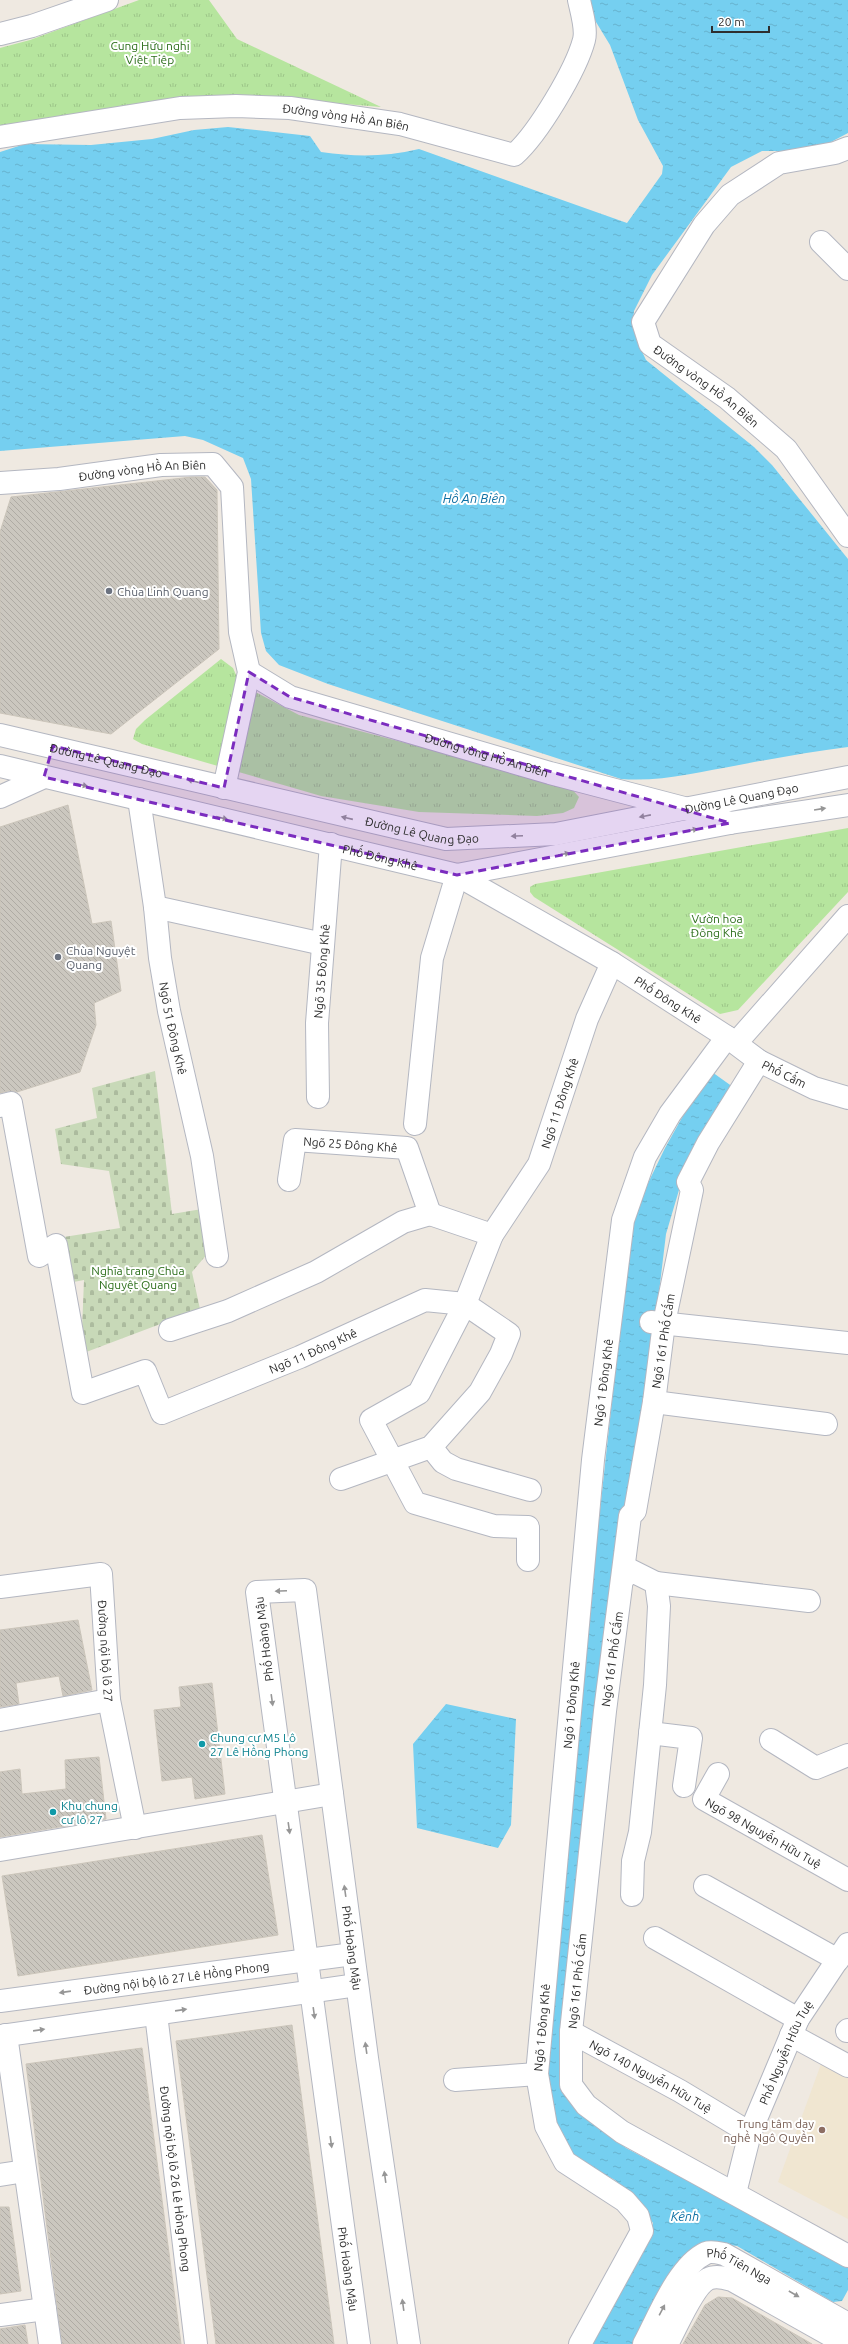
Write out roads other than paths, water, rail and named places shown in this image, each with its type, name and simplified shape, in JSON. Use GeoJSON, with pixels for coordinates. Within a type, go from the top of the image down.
{"type":"FeatureCollection","features":[{"type":"Feature","properties":{"kind":"street"},"geometry":{"type":"LineString","coordinates":[[0,34],[32,26],[107,0]]}},
{"type":"Feature","properties":{"kind":"street","name":"Đường vòng Hồ An Biên"},"geometry":{"type":"LineString","coordinates":[[0,137],[180,108],[236,106],[290,108],[400,124],[514,155],[527,144],[572,72],[585,38],[578,0]]}},
{"type":"Feature","properties":{"kind":"street","name":"Đường vòng Hồ An Biên"},"geometry":{"type":"LineString","coordinates":[[848,148],[835,153],[779,163],[730,195],[704,225],[643,322],[650,344],[727,398],[786,449],[848,536]]}},
{"type":"Feature","properties":{"kind":"street"},"geometry":{"type":"LineString","coordinates":[[821,242],[848,269]]}},
{"type":"Feature","properties":{"kind":"street","name":"Đường vòng Hồ An Biên"},"geometry":{"type":"LineString","coordinates":[[0,483],[59,479],[161,465],[212,464],[232,487],[240,632],[249,672],[224,788]]}},
{"type":"Feature","properties":{"kind":"street","name":"Đường vòng Hồ An Biên"},"geometry":{"type":"LineString","coordinates":[[249,672],[290,696],[550,773],[684,808],[730,823]]}},
{"type":"Feature","properties":{"kind":"street","name":"Đường Lê Quang Đạo"},"geometry":{"type":"LineString","coordinates":[[0,735],[53,746],[224,788],[446,839],[556,834],[848,777]]}},
{"type":"Feature","properties":{"kind":"street"},"geometry":{"type":"LineString","coordinates":[[0,797],[44,776],[53,746]]}},
{"type":"Feature","properties":{"kind":"street"},"geometry":{"type":"LineString","coordinates":[[0,766],[44,776]]}},
{"type":"Feature","properties":{"kind":"street","name":"Phố Đông Khê"},"geometry":{"type":"LineString","coordinates":[[44,776],[457,875],[612,963],[732,1040]]}},
{"type":"Feature","properties":{"kind":"street","name":"Ngõ 51 Đông Khê"},"geometry":{"type":"LineString","coordinates":[[139,799],[155,907],[160,958],[169,1011],[202,1156],[216,1256]]}},
{"type":"Feature","properties":{"kind":"street","name":"Đường Lê Quang Đạo"},"geometry":{"type":"LineString","coordinates":[[457,875],[730,823],[848,805]]}},
{"type":"Feature","properties":{"kind":"street"},"geometry":{"type":"LineString","coordinates":[[415,1124],[432,958],[457,875],[446,839]]}},
{"type":"Feature","properties":{"kind":"street","name":"Ngõ 35 Đông Khê"},"geometry":{"type":"LineString","coordinates":[[318,1097],[317,1023],[331,844]]}},
{"type":"Feature","properties":{"kind":"street"},"geometry":{"type":"LineString","coordinates":[[155,907],[323,944]]}},
{"type":"Feature","properties":{"kind":"street","name":"Ngõ 1 Đông Khê"},"geometry":{"type":"LineString","coordinates":[[580,2344],[642,2231],[638,2216],[625,2201],[565,2162],[546,2126],[537,2074],[592,1468],[610,1313],[623,1220],[645,1157],[670,1114],[732,1040],[848,916]]}},
{"type":"Feature","properties":{"kind":"street","name":"Ngõ 11 Đông Khê"},"geometry":{"type":"LineString","coordinates":[[391,1460],[370,1420],[419,1393],[465,1304],[492,1235],[539,1164],[587,1019],[612,963]]}},
{"type":"Feature","properties":{"kind":"street","name":"Phố Cấm"},"geometry":{"type":"LineString","coordinates":[[732,1040],[759,1061],[814,1088],[848,1098]]}},
{"type":"Feature","properties":{"kind":"street"},"geometry":{"type":"LineString","coordinates":[[642,1440],[658,1322],[678,1194],[688,1182],[708,1143],[759,1061]]}},
{"type":"Feature","properties":{"kind":"street","name":"Ngõ 11 Đông Khê"},"geometry":{"type":"LineString","coordinates":[[0,1106],[12,1103],[39,1256],[56,1245],[83,1393],[145,1371],[162,1413],[300,1357],[425,1300],[465,1304]]}},
{"type":"Feature","properties":{"kind":"street","name":"Ngõ 25 Đông Khê"},"geometry":{"type":"LineString","coordinates":[[289,1180],[295,1140],[407,1148],[430,1214]]}},
{"type":"Feature","properties":{"kind":"street"},"geometry":{"type":"LineString","coordinates":[[170,1330],[228,1311],[316,1272],[403,1222],[430,1214],[492,1235]]}},
{"type":"Feature","properties":{"kind":"street"},"geometry":{"type":"LineString","coordinates":[[341,1478],[432,1447],[480,1392],[501,1354],[509,1334],[465,1304]]}},
{"type":"Feature","properties":{"kind":"street"},"geometry":{"type":"LineString","coordinates":[[658,1322],[848,1343]]}},
{"type":"Feature","properties":{"kind":"street","name":"Ngõ 161 Phố Cấm"},"geometry":{"type":"LineString","coordinates":[[658,1322],[654,1402],[642,1440],[626,1510],[630,1516],[605,1710],[571,2032],[571,2085],[586,2105],[622,2132],[848,2256]]}},
{"type":"Feature","properties":{"kind":"street"},"geometry":{"type":"LineString","coordinates":[[654,1402],[826,1424]]}},
{"type":"Feature","properties":{"kind":"street"},"geometry":{"type":"LineString","coordinates":[[432,1447],[443,1462],[456,1470],[530,1490]]}},
{"type":"Feature","properties":{"kind":"street"},"geometry":{"type":"LineString","coordinates":[[391,1460],[415,1503],[494,1526],[528,1528],[528,1560]]}},
{"type":"Feature","properties":{"kind":"street"},"geometry":{"type":"LineString","coordinates":[[623,1578],[632,1571],[656,1583],[809,1601]]}},
{"type":"Feature","properties":{"kind":"street","name":"Đường nội bộ lô 27"},"geometry":{"type":"LineString","coordinates":[[0,1587],[101,1574],[109,1700],[135,1828]]}},
{"type":"Feature","properties":{"kind":"street"},"geometry":{"type":"LineString","coordinates":[[632,1895],[633,1861],[640,1832],[650,1733],[659,1606],[656,1583]]}},
{"type":"Feature","properties":{"kind":"street","name":"Phố Hoàng Mậu"},"geometry":{"type":"LineString","coordinates":[[359,2344],[257,1592],[305,1590],[357,1985],[409,2344]]}},
{"type":"Feature","properties":{"kind":"street"},"geometry":{"type":"LineString","coordinates":[[0,1720],[109,1700]]}},
{"type":"Feature","properties":{"kind":"street"},"geometry":{"type":"LineString","coordinates":[[650,1733],[691,1738],[684,1786]]}},
{"type":"Feature","properties":{"kind":"street"},"geometry":{"type":"LineString","coordinates":[[771,1740],[816,1768],[848,1754]]}},
{"type":"Feature","properties":{"kind":"street","name":"Ngõ 98 Nguyễn Hữu Tuệ"},"geometry":{"type":"LineString","coordinates":[[718,1774],[704,1799],[848,1880]]}},
{"type":"Feature","properties":{"kind":"street"},"geometry":{"type":"LineString","coordinates":[[0,1850],[332,1794]]}},
{"type":"Feature","properties":{"kind":"street"},"geometry":{"type":"LineString","coordinates":[[705,1886],[843,1952]]}},
{"type":"Feature","properties":{"kind":"street"},"geometry":{"type":"LineString","coordinates":[[655,1938],[795,2027],[848,2066]]}},
{"type":"Feature","properties":{"kind":"street","name":"Phố Nguyễn Hữu Tuệ"},"geometry":{"type":"LineString","coordinates":[[735,2194],[750,2133],[795,2027],[843,1952]]}},
{"type":"Feature","properties":{"kind":"street","name":"Đường nội bộ lô 27 Lê Hồng Phong"},"geometry":{"type":"LineString","coordinates":[[0,2001],[353,1954]]}},
{"type":"Feature","properties":{"kind":"street"},"geometry":{"type":"LineString","coordinates":[[50,2344],[25,2171],[3,2036],[357,1985]]}},
{"type":"Feature","properties":{"kind":"street","name":"Đường nội bộ lô 26 Lê Hồng Phong"},"geometry":{"type":"LineString","coordinates":[[156,2014],[196,2344]]}},
{"type":"Feature","properties":{"kind":"street","name":"Ngõ 140 Nguyễn Hữu Tuệ"},"geometry":{"type":"LineString","coordinates":[[571,2032],[680,2092],[750,2133]]}},
{"type":"Feature","properties":{"kind":"street"},"geometry":{"type":"LineString","coordinates":[[455,2080],[537,2074]]}},
{"type":"Feature","properties":{"kind":"street"},"geometry":{"type":"LineString","coordinates":[[0,2175],[25,2171]]}},
{"type":"Feature","properties":{"kind":"street","name":"Phố Tiên Nga"},"geometry":{"type":"LineString","coordinates":[[644,2344],[674,2288],[694,2260],[708,2252],[724,2254],[840,2329]]}},
{"type":"Feature","properties":{"kind":"street","name":"Phố Tiên Nga"},"geometry":{"type":"LineString","coordinates":[[667,2344],[700,2286],[709,2278],[719,2277],[732,2280],[840,2329]]}},
{"type":"Feature","properties":{"kind":"street"},"geometry":{"type":"LineString","coordinates":[[0,2315],[45,2309]]}},
{"type":"Feature","properties":{"kind":"water","name":"Hồ An Biên"},"geometry":{"type":"Polygon","coordinates":[[[585,0],[848,0],[848,133],[831,142],[801,151],[762,151],[731,167],[652,275],[634,311],[633,324],[637,341],[646,360],[754,447],[772,465],[848,559],[848,747],[666,778],[636,780],[621,779],[328,684],[279,665],[266,651],[261,633],[251,479],[243,458],[203,440],[185,436],[0,451],[0,152],[25,144],[91,145],[152,139],[194,130],[228,127],[310,136],[321,152],[334,154],[382,155],[419,149],[627,223],[662,174],[663,166],[638,120],[610,45],[585,0]]]}},
{"type":"Feature","properties":{"kind":"water","name":"Kênh"},"geometry":{"type":"Polygon","coordinates":[[[712,1072],[733,1087],[701,1139],[679,1190],[666,1234],[623,1593],[577,2063],[583,2116],[626,2148],[845,2265],[848,2268],[848,2290],[842,2301],[833,2302],[737,2246],[708,2242],[695,2246],[668,2279],[632,2344],[591,2344],[648,2241],[653,2223],[635,2199],[615,2180],[571,2157],[556,2134],[544,2076],[594,1565],[626,1273],[636,1208],[665,1148],[693,1098],[712,1072]]]}},
{"type":"Feature","properties":{"kind":"water"},"geometry":{"type":"Polygon","coordinates":[[[446,1704],[516,1719],[511,1825],[498,1848],[417,1828],[413,1744],[446,1704]]]}},
{"type":"Feature","properties":{"kind":"place","name":"Chùa Linh Quang"},"geometry":{"type":"Point","coordinates":[109,591]}},
{"type":"Feature","properties":{"kind":"place","name":"Chùa Nguyệt Quang"},"geometry":{"type":"Point","coordinates":[58,957]}},
{"type":"Feature","properties":{"kind":"place","name":"Chung cư M5 Lô 27 Lê Hồng Phong"},"geometry":{"type":"Point","coordinates":[202,1744]}},
{"type":"Feature","properties":{"kind":"place","name":"Khu chung cư lô 27"},"geometry":{"type":"Point","coordinates":[53,1812]}},
{"type":"Feature","properties":{"kind":"place","name":"Trung tâm dạy nghề Ngô Quyền"},"geometry":{"type":"Point","coordinates":[822,2130]}},
{"type":"Feature","properties":{"kind":"park label","name":"Cung Hữu nghị Việt Tiệp"},"geometry":{"type":"Point","coordinates":[150,52]}},
{"type":"Feature","properties":{"kind":"park label","name":"Vườn hoa Đông Khê"},"geometry":{"type":"Point","coordinates":[717,925]}},
{"type":"Feature","properties":{"kind":"park label","name":"Nghĩa trang Chùa Nguyệt Quang"},"geometry":{"type":"Point","coordinates":[138,1277]}}]}
